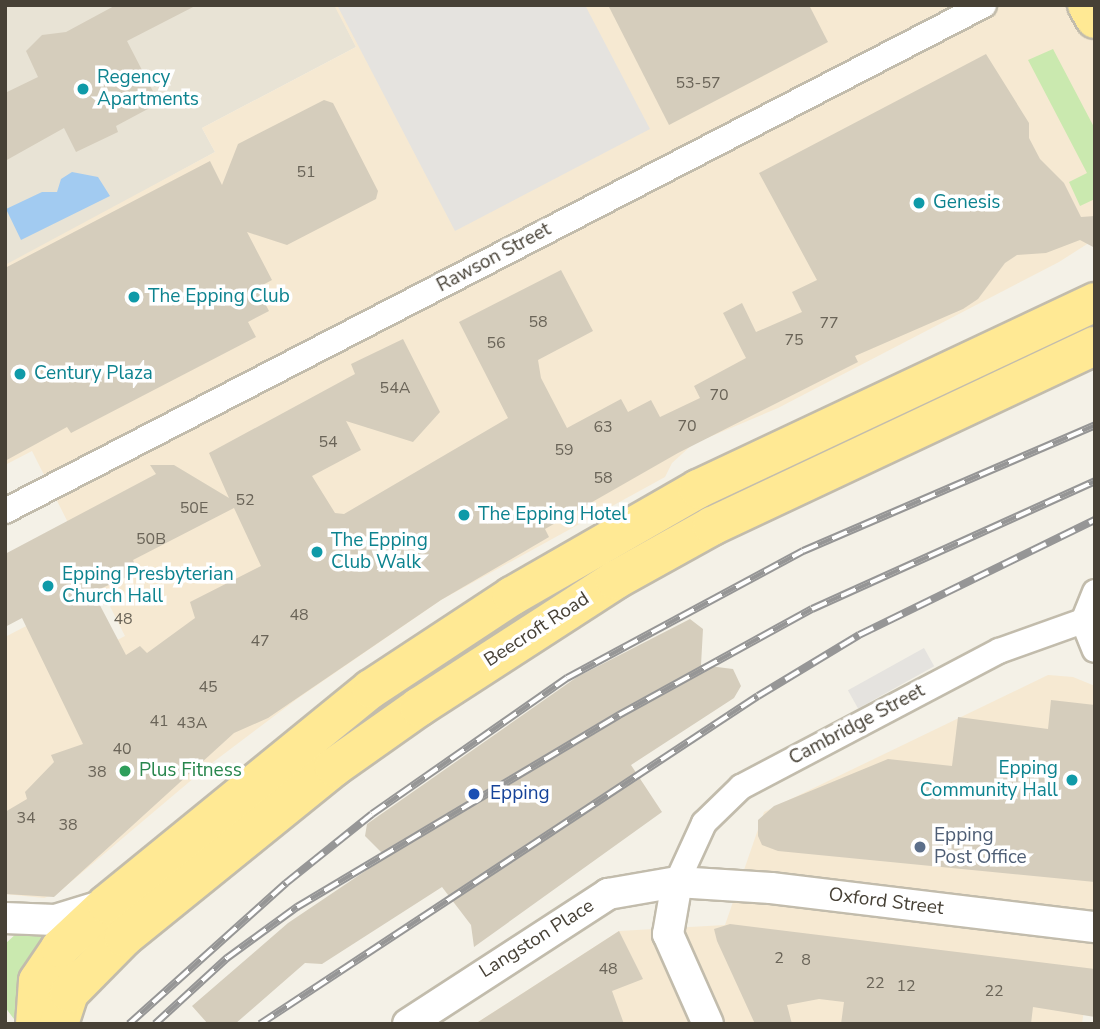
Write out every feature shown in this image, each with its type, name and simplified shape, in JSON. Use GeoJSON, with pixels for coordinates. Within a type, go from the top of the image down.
{"type":"FeatureCollection","features":[{"type":"Feature","properties":{"kind":"main road"},"geometry":{"type":"LineString","coordinates":[[1087,5],[1095,19]]}},
{"type":"Feature","properties":{"kind":"main road"},"geometry":{"type":"LineString","coordinates":[[993,350],[1095,275]]}},
{"type":"Feature","properties":{"kind":"main road","name":"Beecroft Road"},"geometry":{"type":"LineString","coordinates":[[36,1024],[34,998],[47,965],[107,904],[342,712],[512,596],[698,489],[1095,302]]}},
{"type":"Feature","properties":{"kind":"main road","name":"Beecroft Road"},"geometry":{"type":"LineString","coordinates":[[60,1024],[69,993],[124,937],[325,774],[418,707],[615,580],[712,526],[1095,346]]}},
{"type":"Feature","properties":{"kind":"street","name":"Rawson Street"},"geometry":{"type":"LineString","coordinates":[[5,511],[984,5]]}},
{"type":"Feature","properties":{"kind":"street"},"geometry":{"type":"LineString","coordinates":[[1095,592],[1083,621],[1095,650]]}},
{"type":"Feature","properties":{"kind":"street","name":"Cambridge Street"},"geometry":{"type":"LineString","coordinates":[[677,882],[704,823],[741,787],[999,651],[1083,621]]}},
{"type":"Feature","properties":{"kind":"street"},"geometry":{"type":"LineString","coordinates":[[677,882],[668,934],[708,1024]]}},
{"type":"Feature","properties":{"kind":"street","name":"Oxford Street"},"geometry":{"type":"LineString","coordinates":[[677,882],[771,888],[1095,927]]}},
{"type":"Feature","properties":{"kind":"street","name":"Langston Place"},"geometry":{"type":"LineString","coordinates":[[408,1024],[608,894],[677,882]]}},
{"type":"Feature","properties":{"kind":"street","name":"Beecroft Road"},"geometry":{"type":"LineString","coordinates":[[8,919],[55,920],[107,904]]}},
{"type":"Feature","properties":{"kind":"shaded area"},"geometry":{"type":"Polygon","coordinates":[[[5,5],[335,5],[356,47],[202,128],[215,152],[5,267],[5,5]]]}},
{"type":"Feature","properties":{"kind":"shaded area"},"geometry":{"type":"Polygon","coordinates":[[[334,5],[1095,5],[1095,239],[1059,262],[778,408],[693,444],[672,463],[665,477],[441,600],[297,699],[208,766],[59,892],[44,898],[5,894],[5,637],[30,624],[55,672],[125,636],[32,451],[5,465],[5,265],[215,152],[202,128],[356,47],[334,5]]]}},
{"type":"Feature","properties":{"kind":"shaded area"},"geometry":{"type":"Polygon","coordinates":[[[337,5],[585,5],[650,129],[455,231],[337,5]]]}},
{"type":"Feature","properties":{"kind":"shaded area"},"geometry":{"type":"Polygon","coordinates":[[[924,648],[934,666],[858,709],[848,690],[924,648]]]}},
{"type":"Feature","properties":{"kind":"shaded area"},"geometry":{"type":"Polygon","coordinates":[[[1048,675],[1073,677],[1095,686],[1095,1011],[1084,1010],[1082,1024],[475,1024],[619,931],[725,925],[764,812],[1048,675]]]}},
{"type":"Feature","properties":{"kind":"green space"},"geometry":{"type":"Polygon","coordinates":[[[1053,49],[1095,129],[1095,199],[1080,206],[1069,182],[1087,173],[1028,60],[1053,49]]]}},
{"type":"Feature","properties":{"kind":"green space"},"geometry":{"type":"Polygon","coordinates":[[[18,932],[45,934],[23,967],[14,1019],[5,1007],[5,944],[18,932]]]}},
{"type":"Feature","properties":{"kind":"water"},"geometry":{"type":"Polygon","coordinates":[[[72,172],[98,177],[110,196],[21,240],[6,209],[42,192],[57,192],[61,179],[72,172]]]}},
{"type":"Feature","properties":{"kind":"building","name":"Regency Apartments"},"geometry":{"type":"Polygon","coordinates":[[[116,5],[197,5],[127,41],[159,103],[116,126],[118,132],[76,152],[64,128],[5,161],[5,93],[38,77],[26,51],[42,35],[66,32],[116,5]]]}},
{"type":"Feature","properties":{"kind":"building"},"geometry":{"type":"Polygon","coordinates":[[[608,5],[809,5],[828,42],[669,125],[608,5]]]}},
{"type":"Feature","properties":{"kind":"building"},"geometry":{"type":"Polygon","coordinates":[[[986,54],[1029,123],[1029,138],[1040,159],[1064,183],[1081,217],[1095,216],[1095,248],[1080,240],[1046,253],[1017,255],[1005,263],[978,299],[963,309],[855,356],[858,362],[678,453],[545,529],[549,537],[441,600],[268,718],[234,733],[54,897],[5,894],[5,812],[27,799],[25,792],[54,762],[51,755],[83,744],[22,618],[5,627],[5,554],[156,474],[150,465],[174,465],[229,498],[209,453],[355,374],[351,364],[403,339],[440,412],[413,442],[346,421],[361,450],[312,476],[335,513],[344,514],[508,418],[459,322],[561,270],[593,331],[538,360],[541,378],[567,428],[621,399],[628,412],[651,400],[660,417],[700,398],[694,386],[746,358],[723,313],[742,303],[756,332],[802,312],[792,292],[817,280],[759,173],[986,54]],[[234,508],[133,560],[138,572],[93,592],[126,655],[140,646],[147,653],[195,618],[190,602],[261,566],[234,508]]]}},
{"type":"Feature","properties":{"kind":"building","name":"The Epping Club"},"geometry":{"type":"Polygon","coordinates":[[[324,100],[333,103],[378,191],[376,199],[287,245],[247,232],[272,280],[257,288],[269,311],[248,322],[256,337],[71,433],[67,427],[5,461],[5,268],[210,161],[222,185],[238,144],[324,100]]]}},
{"type":"Feature","properties":{"kind":"building"},"geometry":{"type":"Polygon","coordinates":[[[690,619],[703,629],[701,665],[733,669],[741,686],[734,698],[631,765],[662,812],[474,947],[471,925],[442,887],[322,964],[305,963],[235,1024],[208,1024],[192,1006],[288,923],[386,857],[365,836],[367,824],[577,677],[690,619]]]}},
{"type":"Feature","properties":{"kind":"building"},"geometry":{"type":"Polygon","coordinates":[[[1051,700],[1095,705],[1095,882],[778,851],[762,845],[758,836],[758,820],[774,806],[888,759],[952,766],[958,717],[1048,729],[1051,700]]]}},
{"type":"Feature","properties":{"kind":"building"},"geometry":{"type":"Polygon","coordinates":[[[730,924],[1095,969],[1095,1017],[1033,1007],[1031,1024],[841,1024],[844,1002],[819,999],[787,1005],[792,1024],[755,1024],[714,929],[730,924]]]}},
{"type":"Feature","properties":{"kind":"building"},"geometry":{"type":"Polygon","coordinates":[[[619,931],[643,979],[612,991],[624,1024],[475,1024],[619,931]]]}},
{"type":"Feature","properties":{"kind":"railway"},"geometry":{"type":"LineString","coordinates":[[129,1024],[286,883],[372,814],[567,678],[803,551],[1095,425]]}},
{"type":"Feature","properties":{"kind":"railway"},"geometry":{"type":"LineString","coordinates":[[155,1024],[227,958],[297,907],[619,715],[812,609],[1095,481]]}},
{"type":"Feature","properties":{"kind":"railway"},"geometry":{"type":"LineString","coordinates":[[260,1024],[758,696],[859,635],[1095,520]]}},
{"type":"Feature","properties":{"kind":"place","name":"Regency Apartments"},"geometry":{"type":"Point","coordinates":[83,89]}},
{"type":"Feature","properties":{"kind":"place","name":"Genesis"},"geometry":{"type":"Point","coordinates":[919,203]}},
{"type":"Feature","properties":{"kind":"place","name":"The Epping Club"},"geometry":{"type":"Point","coordinates":[134,297]}},
{"type":"Feature","properties":{"kind":"place","name":"Century Plaza"},"geometry":{"type":"Point","coordinates":[20,374]}},
{"type":"Feature","properties":{"kind":"place","name":"The Epping Hotel"},"geometry":{"type":"Point","coordinates":[464,515]}},
{"type":"Feature","properties":{"kind":"place","name":"The Epping Club Walk"},"geometry":{"type":"Point","coordinates":[317,552]}},
{"type":"Feature","properties":{"kind":"place","name":"Epping Presbyterian Church Hall"},"geometry":{"type":"Point","coordinates":[48,586]}},
{"type":"Feature","properties":{"kind":"place","name":"Plus Fitness"},"geometry":{"type":"Point","coordinates":[125,771]}},
{"type":"Feature","properties":{"kind":"place","name":"Epping Community Hall"},"geometry":{"type":"Point","coordinates":[1072,780]}},
{"type":"Feature","properties":{"kind":"place","name":"Epping"},"geometry":{"type":"Point","coordinates":[474,794]}},
{"type":"Feature","properties":{"kind":"place","name":"Epping Post Office"},"geometry":{"type":"Point","coordinates":[920,847]}}]}
